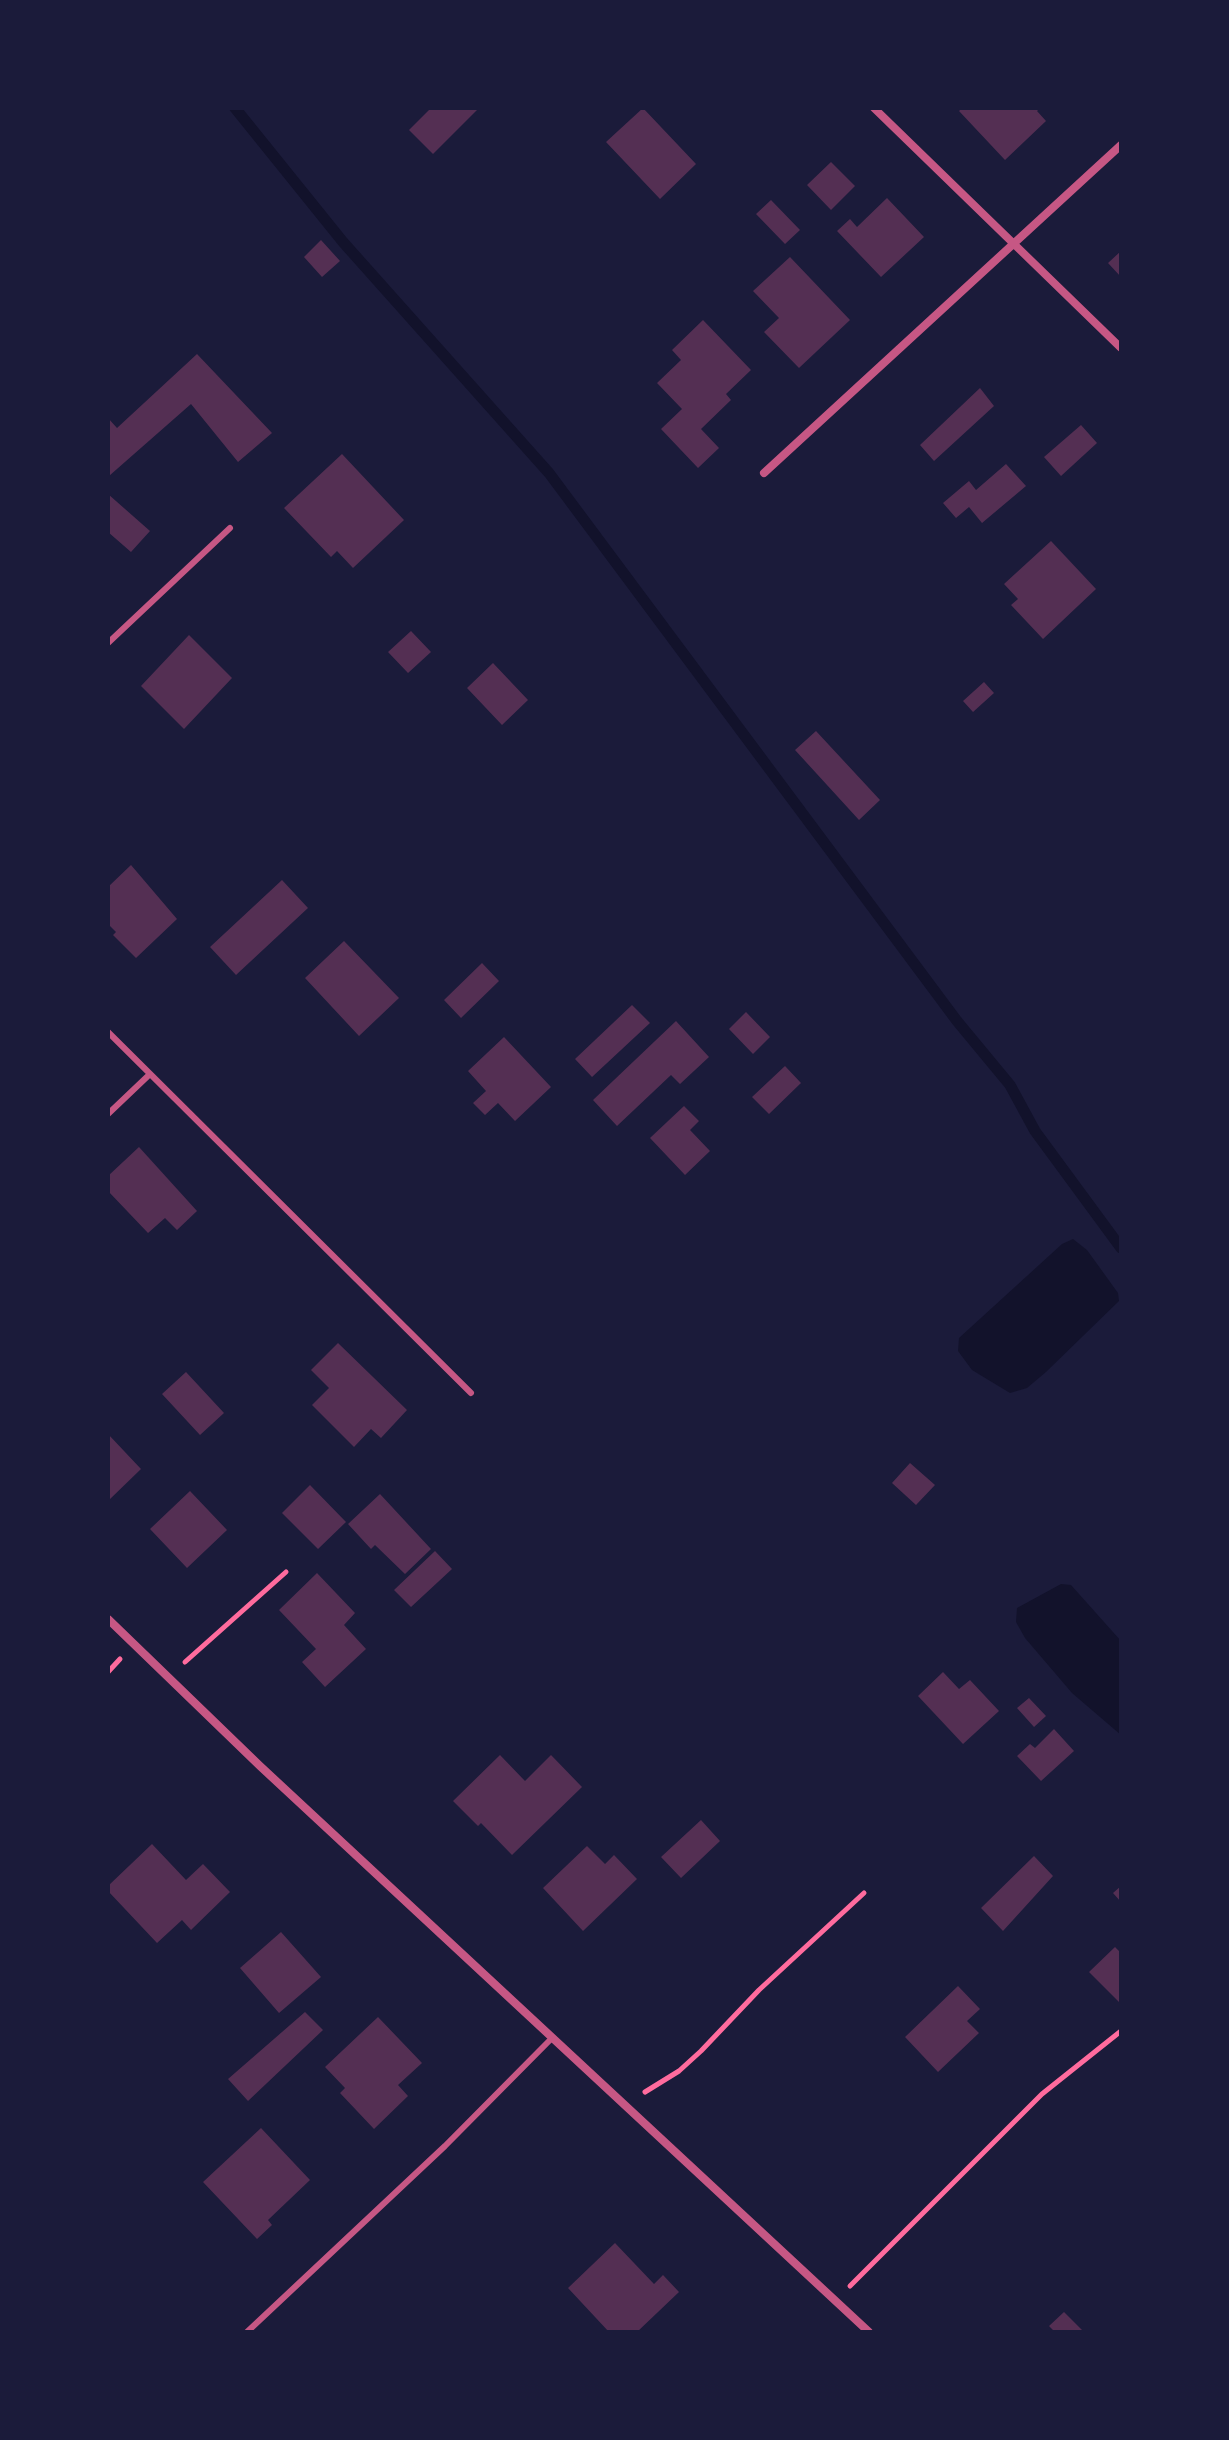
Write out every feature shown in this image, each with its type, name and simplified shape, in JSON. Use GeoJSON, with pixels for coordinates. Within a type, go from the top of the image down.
{"type":"FeatureCollection","features":[{"type":"Feature","properties":{"kind":"street"},"geometry":{"type":"LineString","coordinates":[[874,108],[1121,348]]}},
{"type":"Feature","properties":{"kind":"street"},"geometry":{"type":"LineString","coordinates":[[764,473],[1121,145]]}},
{"type":"Feature","properties":{"kind":"street"},"geometry":{"type":"LineString","coordinates":[[108,1619],[869,2332]]}},
{"type":"Feature","properties":{"kind":"lane"},"geometry":{"type":"LineString","coordinates":[[108,643],[230,528]]}},
{"type":"Feature","properties":{"kind":"lane"},"geometry":{"type":"LineString","coordinates":[[108,1032],[471,1393]]}},
{"type":"Feature","properties":{"kind":"lane"},"geometry":{"type":"LineString","coordinates":[[108,1114],[150,1074]]}},
{"type":"Feature","properties":{"kind":"lane"},"geometry":{"type":"LineString","coordinates":[[247,2332],[445,2146],[552,2038]]}},
{"type":"Feature","properties":{"kind":"path"},"geometry":{"type":"LineString","coordinates":[[169,1677],[286,1572]]}},
{"type":"Feature","properties":{"kind":"path"},"geometry":{"type":"LineString","coordinates":[[623,2104],[690,2061],[759,1990],[864,1893]]}},
{"type":"Feature","properties":{"kind":"path"},"geometry":{"type":"LineString","coordinates":[[835,2301],[1042,2094],[1121,2031]]}},
{"type":"Feature","properties":{"kind":"shaded area"},"geometry":{"type":"Polygon","coordinates":[[[1073,1239],[1087,1250],[1118,1293],[1119,1301],[1046,1372],[1027,1388],[1010,1393],[972,1370],[958,1351],[959,1338],[1062,1244],[1073,1239]]]}},
{"type":"Feature","properties":{"kind":"shaded area"},"geometry":{"type":"Polygon","coordinates":[[[1061,1584],[1071,1585],[1121,1641],[1121,1735],[1072,1693],[1025,1638],[1016,1622],[1017,1608],[1061,1584]]]}},
{"type":"Feature","properties":{"kind":"building"},"geometry":{"type":"Polygon","coordinates":[[[431,108],[479,108],[433,154],[409,130],[431,108]]]}},
{"type":"Feature","properties":{"kind":"building"},"geometry":{"type":"Polygon","coordinates":[[[643,108],[696,164],[660,199],[606,142],[643,108]]]}},
{"type":"Feature","properties":{"kind":"building"},"geometry":{"type":"Polygon","coordinates":[[[962,108],[1040,108],[1037,111],[1046,121],[1005,160],[959,111],[962,108]]]}},
{"type":"Feature","properties":{"kind":"building"},"geometry":{"type":"Polygon","coordinates":[[[831,162],[855,186],[831,210],[807,185],[831,162]]]}},
{"type":"Feature","properties":{"kind":"building"},"geometry":{"type":"Polygon","coordinates":[[[887,198],[924,237],[881,277],[837,231],[850,219],[857,227],[887,198]]]}},
{"type":"Feature","properties":{"kind":"building"},"geometry":{"type":"Polygon","coordinates":[[[771,200],[800,230],[785,244],[756,214],[771,200]]]}},
{"type":"Feature","properties":{"kind":"building"},"geometry":{"type":"Polygon","coordinates":[[[321,240],[340,261],[322,277],[304,257],[321,240]]]}},
{"type":"Feature","properties":{"kind":"building"},"geometry":{"type":"Polygon","coordinates":[[[1121,251],[1121,277],[1108,263],[1121,251]]]}},
{"type":"Feature","properties":{"kind":"building"},"geometry":{"type":"Polygon","coordinates":[[[790,257],[850,320],[799,368],[764,332],[779,318],[753,291],[790,257]]]}},
{"type":"Feature","properties":{"kind":"building"},"geometry":{"type":"Polygon","coordinates":[[[703,320],[751,370],[726,394],[731,400],[701,429],[719,448],[698,468],[661,429],[682,409],[657,383],[681,360],[672,350],[703,320]]]}},
{"type":"Feature","properties":{"kind":"building"},"geometry":{"type":"Polygon","coordinates":[[[197,354],[272,433],[238,462],[191,404],[109,476],[108,418],[117,428],[197,354]]]}},
{"type":"Feature","properties":{"kind":"building"},"geometry":{"type":"Polygon","coordinates":[[[980,388],[994,406],[934,461],[920,445],[980,388]]]}},
{"type":"Feature","properties":{"kind":"building"},"geometry":{"type":"Polygon","coordinates":[[[1081,425],[1097,443],[1061,476],[1044,457],[1081,425]]]}},
{"type":"Feature","properties":{"kind":"building"},"geometry":{"type":"Polygon","coordinates":[[[342,454],[404,520],[353,568],[337,551],[331,557],[284,508],[342,454]]]}},
{"type":"Feature","properties":{"kind":"building"},"geometry":{"type":"Polygon","coordinates":[[[1006,464],[1026,486],[982,523],[969,507],[956,518],[943,503],[969,481],[976,490],[1006,464]]]}},
{"type":"Feature","properties":{"kind":"building"},"geometry":{"type":"Polygon","coordinates":[[[108,494],[150,531],[131,552],[108,532],[108,494]]]}},
{"type":"Feature","properties":{"kind":"building"},"geometry":{"type":"Polygon","coordinates":[[[1051,541],[1096,589],[1043,639],[1011,605],[1018,599],[1004,584],[1051,541]]]}},
{"type":"Feature","properties":{"kind":"building"},"geometry":{"type":"Polygon","coordinates":[[[411,631],[431,652],[408,673],[388,652],[411,631]]]}},
{"type":"Feature","properties":{"kind":"building"},"geometry":{"type":"Polygon","coordinates":[[[189,635],[232,678],[184,729],[141,686],[189,635]]]}},
{"type":"Feature","properties":{"kind":"building"},"geometry":{"type":"Polygon","coordinates":[[[493,663],[528,700],[502,725],[467,688],[493,663]]]}},
{"type":"Feature","properties":{"kind":"building"},"geometry":{"type":"Polygon","coordinates":[[[984,682],[994,693],[973,712],[963,701],[984,682]]]}},
{"type":"Feature","properties":{"kind":"building"},"geometry":{"type":"Polygon","coordinates":[[[816,731],[880,800],[859,820],[795,750],[816,731]]]}},
{"type":"Feature","properties":{"kind":"building"},"geometry":{"type":"Polygon","coordinates":[[[131,865],[177,919],[136,958],[113,935],[116,932],[108,924],[108,887],[131,865]]]}},
{"type":"Feature","properties":{"kind":"building"},"geometry":{"type":"Polygon","coordinates":[[[282,880],[308,908],[236,975],[210,947],[282,880]]]}},
{"type":"Feature","properties":{"kind":"building"},"geometry":{"type":"Polygon","coordinates":[[[344,941],[399,998],[359,1036],[305,978],[344,941]]]}},
{"type":"Feature","properties":{"kind":"building"},"geometry":{"type":"Polygon","coordinates":[[[482,963],[499,981],[461,1018],[444,1000],[482,963]]]}},
{"type":"Feature","properties":{"kind":"building"},"geometry":{"type":"Polygon","coordinates":[[[632,1005],[650,1023],[592,1077],[575,1059],[632,1005]]]}},
{"type":"Feature","properties":{"kind":"building"},"geometry":{"type":"Polygon","coordinates":[[[746,1012],[770,1037],[753,1054],[729,1029],[746,1012]]]}},
{"type":"Feature","properties":{"kind":"building"},"geometry":{"type":"Polygon","coordinates":[[[676,1021],[709,1057],[680,1084],[671,1075],[617,1126],[593,1100],[676,1021]]]}},
{"type":"Feature","properties":{"kind":"building"},"geometry":{"type":"Polygon","coordinates":[[[504,1037],[551,1087],[515,1121],[498,1103],[485,1115],[473,1103],[486,1091],[468,1071],[504,1037]]]}},
{"type":"Feature","properties":{"kind":"building"},"geometry":{"type":"Polygon","coordinates":[[[785,1066],[801,1083],[769,1114],[752,1097],[785,1066]]]}},
{"type":"Feature","properties":{"kind":"building"},"geometry":{"type":"Polygon","coordinates":[[[684,1106],[699,1121],[690,1130],[710,1151],[685,1175],[650,1138],[684,1106]]]}},
{"type":"Feature","properties":{"kind":"building"},"geometry":{"type":"Polygon","coordinates":[[[139,1147],[197,1211],[177,1230],[165,1218],[148,1233],[108,1191],[108,1176],[139,1147]]]}},
{"type":"Feature","properties":{"kind":"building"},"geometry":{"type":"Polygon","coordinates":[[[338,1343],[407,1410],[381,1438],[371,1429],[354,1447],[312,1405],[329,1388],[311,1370],[338,1343]]]}},
{"type":"Feature","properties":{"kind":"building"},"geometry":{"type":"Polygon","coordinates":[[[186,1372],[224,1413],[200,1435],[162,1394],[186,1372]]]}},
{"type":"Feature","properties":{"kind":"building"},"geometry":{"type":"Polygon","coordinates":[[[108,1434],[141,1469],[108,1501],[108,1434]]]}},
{"type":"Feature","properties":{"kind":"building"},"geometry":{"type":"Polygon","coordinates":[[[910,1463],[935,1485],[916,1505],[892,1483],[910,1463]]]}},
{"type":"Feature","properties":{"kind":"building"},"geometry":{"type":"Polygon","coordinates":[[[310,1485],[346,1522],[318,1549],[282,1513],[310,1485]]]}},
{"type":"Feature","properties":{"kind":"building"},"geometry":{"type":"Polygon","coordinates":[[[190,1491],[227,1530],[187,1568],[150,1529],[190,1491]]]}},
{"type":"Feature","properties":{"kind":"building"},"geometry":{"type":"Polygon","coordinates":[[[380,1494],[431,1549],[405,1574],[375,1545],[371,1549],[348,1524],[380,1494]]]}},
{"type":"Feature","properties":{"kind":"building"},"geometry":{"type":"Polygon","coordinates":[[[435,1551],[452,1569],[411,1607],[394,1590],[435,1551]]]}},
{"type":"Feature","properties":{"kind":"building"},"geometry":{"type":"Polygon","coordinates":[[[317,1573],[355,1613],[344,1625],[366,1649],[325,1687],[302,1662],[316,1649],[279,1610],[317,1573]]]}},
{"type":"Feature","properties":{"kind":"building"},"geometry":{"type":"Polygon","coordinates":[[[943,1672],[959,1689],[970,1680],[999,1711],[963,1744],[918,1696],[943,1672]]]}},
{"type":"Feature","properties":{"kind":"building"},"geometry":{"type":"Polygon","coordinates":[[[1029,1698],[1046,1716],[1034,1727],[1017,1708],[1029,1698]]]}},
{"type":"Feature","properties":{"kind":"building"},"geometry":{"type":"Polygon","coordinates":[[[1054,1729],[1074,1751],[1041,1781],[1017,1756],[1030,1744],[1035,1748],[1054,1729]]]}},
{"type":"Feature","properties":{"kind":"building"},"geometry":{"type":"Polygon","coordinates":[[[500,1755],[525,1781],[551,1755],[582,1787],[512,1855],[481,1823],[478,1826],[453,1801],[500,1755]]]}},
{"type":"Feature","properties":{"kind":"building"},"geometry":{"type":"Polygon","coordinates":[[[701,1820],[720,1841],[681,1878],[661,1857],[701,1820]]]}},
{"type":"Feature","properties":{"kind":"building"},"geometry":{"type":"Polygon","coordinates":[[[152,1844],[186,1880],[203,1864],[230,1892],[191,1930],[182,1920],[157,1943],[108,1891],[108,1886],[152,1844]]]}},
{"type":"Feature","properties":{"kind":"building"},"geometry":{"type":"Polygon","coordinates":[[[587,1846],[605,1864],[614,1855],[637,1879],[583,1931],[543,1888],[587,1846]]]}},
{"type":"Feature","properties":{"kind":"building"},"geometry":{"type":"Polygon","coordinates":[[[1034,1856],[1053,1876],[1003,1931],[981,1908],[1034,1856]]]}},
{"type":"Feature","properties":{"kind":"building"},"geometry":{"type":"Polygon","coordinates":[[[1121,1886],[1121,1902],[1113,1893],[1121,1886]]]}},
{"type":"Feature","properties":{"kind":"building"},"geometry":{"type":"Polygon","coordinates":[[[281,1932],[321,1977],[279,2013],[240,1968],[281,1932]]]}},
{"type":"Feature","properties":{"kind":"building"},"geometry":{"type":"Polygon","coordinates":[[[1115,1947],[1121,1953],[1121,2004],[1089,1972],[1115,1947]]]}},
{"type":"Feature","properties":{"kind":"building"},"geometry":{"type":"Polygon","coordinates":[[[958,1986],[980,2009],[967,2021],[979,2033],[938,2072],[905,2037],[958,1986]]]}},
{"type":"Feature","properties":{"kind":"building"},"geometry":{"type":"Polygon","coordinates":[[[305,2012],[323,2030],[248,2101],[228,2079],[305,2012]]]}},
{"type":"Feature","properties":{"kind":"building"},"geometry":{"type":"Polygon","coordinates":[[[378,2017],[422,2063],[398,2085],[408,2096],[374,2129],[340,2093],[345,2088],[325,2067],[378,2017]]]}},
{"type":"Feature","properties":{"kind":"building"},"geometry":{"type":"Polygon","coordinates":[[[261,2128],[310,2180],[268,2220],[272,2225],[257,2239],[203,2182],[261,2128]]]}},
{"type":"Feature","properties":{"kind":"building"},"geometry":{"type":"Polygon","coordinates":[[[615,2243],[654,2284],[663,2275],[679,2292],[637,2332],[609,2332],[568,2288],[615,2243]]]}},
{"type":"Feature","properties":{"kind":"building"},"geometry":{"type":"Polygon","coordinates":[[[1064,2312],[1084,2332],[1055,2332],[1049,2326],[1064,2312]]]}},
{"type":"Feature","properties":{"kind":"waterway"},"geometry":{"type":"LineString","coordinates":[[235,108],[343,242],[549,473],[957,1021],[1010,1085],[1035,1131],[1121,1248]]}}]}
